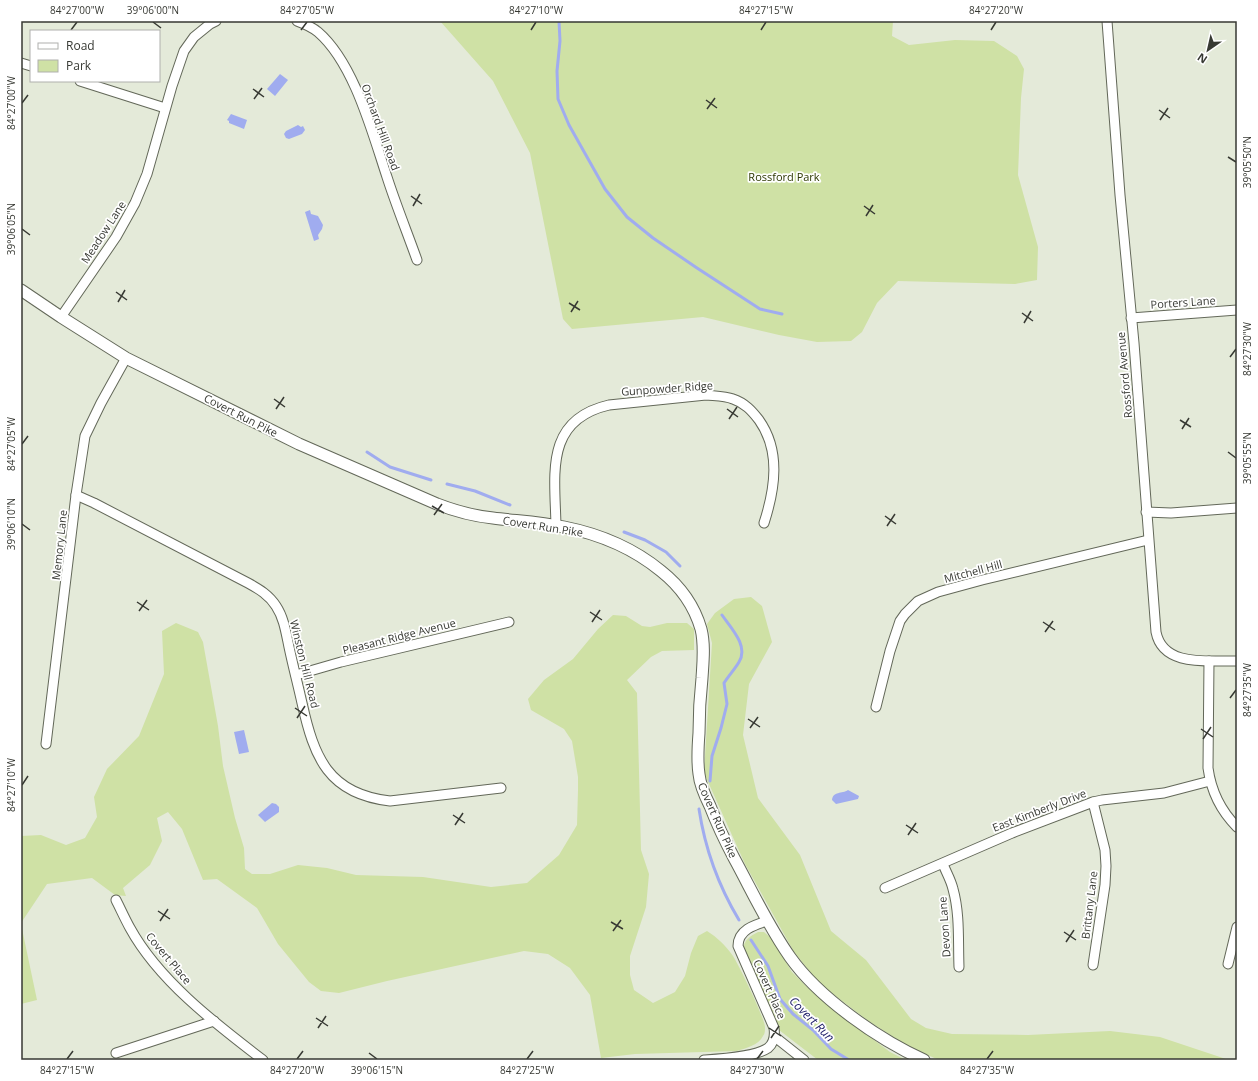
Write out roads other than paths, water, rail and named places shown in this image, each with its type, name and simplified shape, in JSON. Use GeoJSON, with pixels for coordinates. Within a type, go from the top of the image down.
{"type":"FeatureCollection","features":[{"type":"Feature","properties":{"kind":"street"},"geometry":{"type":"LineString","coordinates":[[83,82],[165,108],[184,51],[194,37],[216,21]]}},
{"type":"Feature","properties":{"kind":"street","name":"Orchard Hill Road"},"geometry":{"type":"LineString","coordinates":[[297,21],[308,25],[317,31],[329,42],[340,58],[366,114],[417,260]]}},
{"type":"Feature","properties":{"kind":"street","name":"Rossford Avenue"},"geometry":{"type":"LineString","coordinates":[[1107,21],[1156,632],[1160,645],[1165,650],[1176,656],[1209,661],[1237,661]]}},
{"type":"Feature","properties":{"kind":"street","name":"Meadow Lane"},"geometry":{"type":"LineString","coordinates":[[61,317],[116,237],[136,203],[147,174],[165,108]]}},
{"type":"Feature","properties":{"kind":"street","name":"Covert Run Pike"},"geometry":{"type":"LineString","coordinates":[[21,290],[126,358],[298,444],[437,504],[460,512],[556,526],[597,535],[614,542],[646,560],[670,578],[687,598],[694,610],[701,630],[703,647],[698,750],[699,774],[701,784],[723,836],[768,921],[789,956],[808,980],[831,1000],[880,1035],[910,1054],[924,1060]]}},
{"type":"Feature","properties":{"kind":"street","name":"Porters Lane"},"geometry":{"type":"LineString","coordinates":[[1131,318],[1237,310]]}},
{"type":"Feature","properties":{"kind":"street","name":"Memory Lane"},"geometry":{"type":"LineString","coordinates":[[46,744],[76,495],[85,436],[126,358]]}},
{"type":"Feature","properties":{"kind":"street","name":"Gunpowder Ridge"},"geometry":{"type":"LineString","coordinates":[[556,526],[556,460],[564,433],[572,423],[594,408],[609,405],[706,395],[734,399],[746,405],[754,412],[765,428],[772,449],[774,465],[772,498],[764,523]]}},
{"type":"Feature","properties":{"kind":"street","name":"Winston Hill Road"},"geometry":{"type":"LineString","coordinates":[[76,495],[248,583],[265,594],[276,606],[280,614],[306,721],[316,752],[328,771],[338,781],[371,798],[390,801],[501,788]]}},
{"type":"Feature","properties":{"kind":"street"},"geometry":{"type":"LineString","coordinates":[[1146,512],[1171,513],[1237,508]]}},
{"type":"Feature","properties":{"kind":"street","name":"Mitchell Hill"},"geometry":{"type":"LineString","coordinates":[[876,707],[890,651],[900,621],[918,601],[938,592],[982,580],[1148,540]]}},
{"type":"Feature","properties":{"kind":"street","name":"Pleasant Ridge Avenue"},"geometry":{"type":"LineString","coordinates":[[296,675],[341,662],[509,622]]}},
{"type":"Feature","properties":{"kind":"street"},"geometry":{"type":"LineString","coordinates":[[1209,661],[1208,768],[1210,781],[1214,793],[1225,813],[1237,827]]}},
{"type":"Feature","properties":{"kind":"street","name":"East Kimberly Drive"},"geometry":{"type":"LineString","coordinates":[[885,888],[1012,833],[1093,802],[1164,793],[1210,781]]}},
{"type":"Feature","properties":{"kind":"street","name":"Brittany Lane"},"geometry":{"type":"LineString","coordinates":[[1093,802],[1105,850],[1106,866],[1105,885],[1093,964]]}},
{"type":"Feature","properties":{"kind":"street","name":"Devon Lane"},"geometry":{"type":"LineString","coordinates":[[943,864],[953,888],[958,913],[959,967]]}},
{"type":"Feature","properties":{"kind":"street","name":"Covert Place"},"geometry":{"type":"LineString","coordinates":[[116,900],[130,928],[169,980],[197,1008],[263,1060]]}},
{"type":"Feature","properties":{"kind":"street","name":"Covert Place"},"geometry":{"type":"LineString","coordinates":[[768,921],[751,926],[743,932],[738,940],[738,946],[770,1016],[775,1037]]}},
{"type":"Feature","properties":{"kind":"street"},"geometry":{"type":"LineString","coordinates":[[1228,964],[1237,926]]}},
{"type":"Feature","properties":{"kind":"street"},"geometry":{"type":"LineString","coordinates":[[116,1053],[214,1021]]}},
{"type":"Feature","properties":{"kind":"street"},"geometry":{"type":"LineString","coordinates":[[704,1060],[748,1055],[767,1048],[771,1045],[775,1037],[804,1060]]}},
{"type":"Feature","properties":{"kind":"water"},"geometry":{"type":"Polygon","coordinates":[[[280,74],[288,80],[275,96],[267,89],[280,74]]]}},
{"type":"Feature","properties":{"kind":"water"},"geometry":{"type":"Polygon","coordinates":[[[231,114],[247,120],[244,129],[229,123],[227,120],[231,114]]]}},
{"type":"Feature","properties":{"kind":"water"},"geometry":{"type":"Polygon","coordinates":[[[298,125],[301,127],[303,126],[305,130],[302,134],[289,139],[286,138],[284,134],[286,131],[298,125]]]}},
{"type":"Feature","properties":{"kind":"water"},"geometry":{"type":"Polygon","coordinates":[[[310,210],[311,214],[318,216],[323,225],[318,235],[319,239],[314,241],[305,212],[310,210]]]}},
{"type":"Feature","properties":{"kind":"water"},"geometry":{"type":"Polygon","coordinates":[[[244,730],[249,752],[239,754],[234,732],[244,730]]]}},
{"type":"Feature","properties":{"kind":"water"},"geometry":{"type":"Polygon","coordinates":[[[848,790],[859,796],[858,799],[836,804],[832,800],[834,795],[848,790]]]}},
{"type":"Feature","properties":{"kind":"water"},"geometry":{"type":"Polygon","coordinates":[[[272,803],[279,807],[279,812],[265,822],[258,815],[272,803]]]}},
{"type":"Feature","properties":{"kind":"waterway"},"geometry":{"type":"LineString","coordinates":[[559,21],[560,41],[557,71],[558,99],[569,125],[605,189],[627,217],[653,238],[760,309],[782,314]]}},
{"type":"Feature","properties":{"kind":"waterway","name":"Covert Run"},"geometry":{"type":"LineString","coordinates":[[367,452],[390,467],[431,480]]}},
{"type":"Feature","properties":{"kind":"waterway","name":"Covert Run"},"geometry":{"type":"LineString","coordinates":[[447,484],[475,491],[510,505]]}},
{"type":"Feature","properties":{"kind":"waterway","name":"Covert Run"},"geometry":{"type":"LineString","coordinates":[[624,532],[645,540],[666,552],[680,566]]}},
{"type":"Feature","properties":{"kind":"waterway","name":"Covert Run"},"geometry":{"type":"LineString","coordinates":[[710,781],[712,756],[727,704],[724,683],[742,656],[742,650],[738,637],[722,615]]}},
{"type":"Feature","properties":{"kind":"waterway","name":"Covert Run"},"geometry":{"type":"LineString","coordinates":[[699,809],[713,866],[731,907],[739,920]]}},
{"type":"Feature","properties":{"kind":"waterway","name":"Covert Run"},"geometry":{"type":"LineString","coordinates":[[751,940],[768,966],[780,999],[793,1014],[813,1030],[831,1049],[849,1060]]}},
{"type":"Feature","properties":{"kind":"park label","name":"Rossford Park"},"geometry":{"type":"Point","coordinates":[784,176]}}]}
